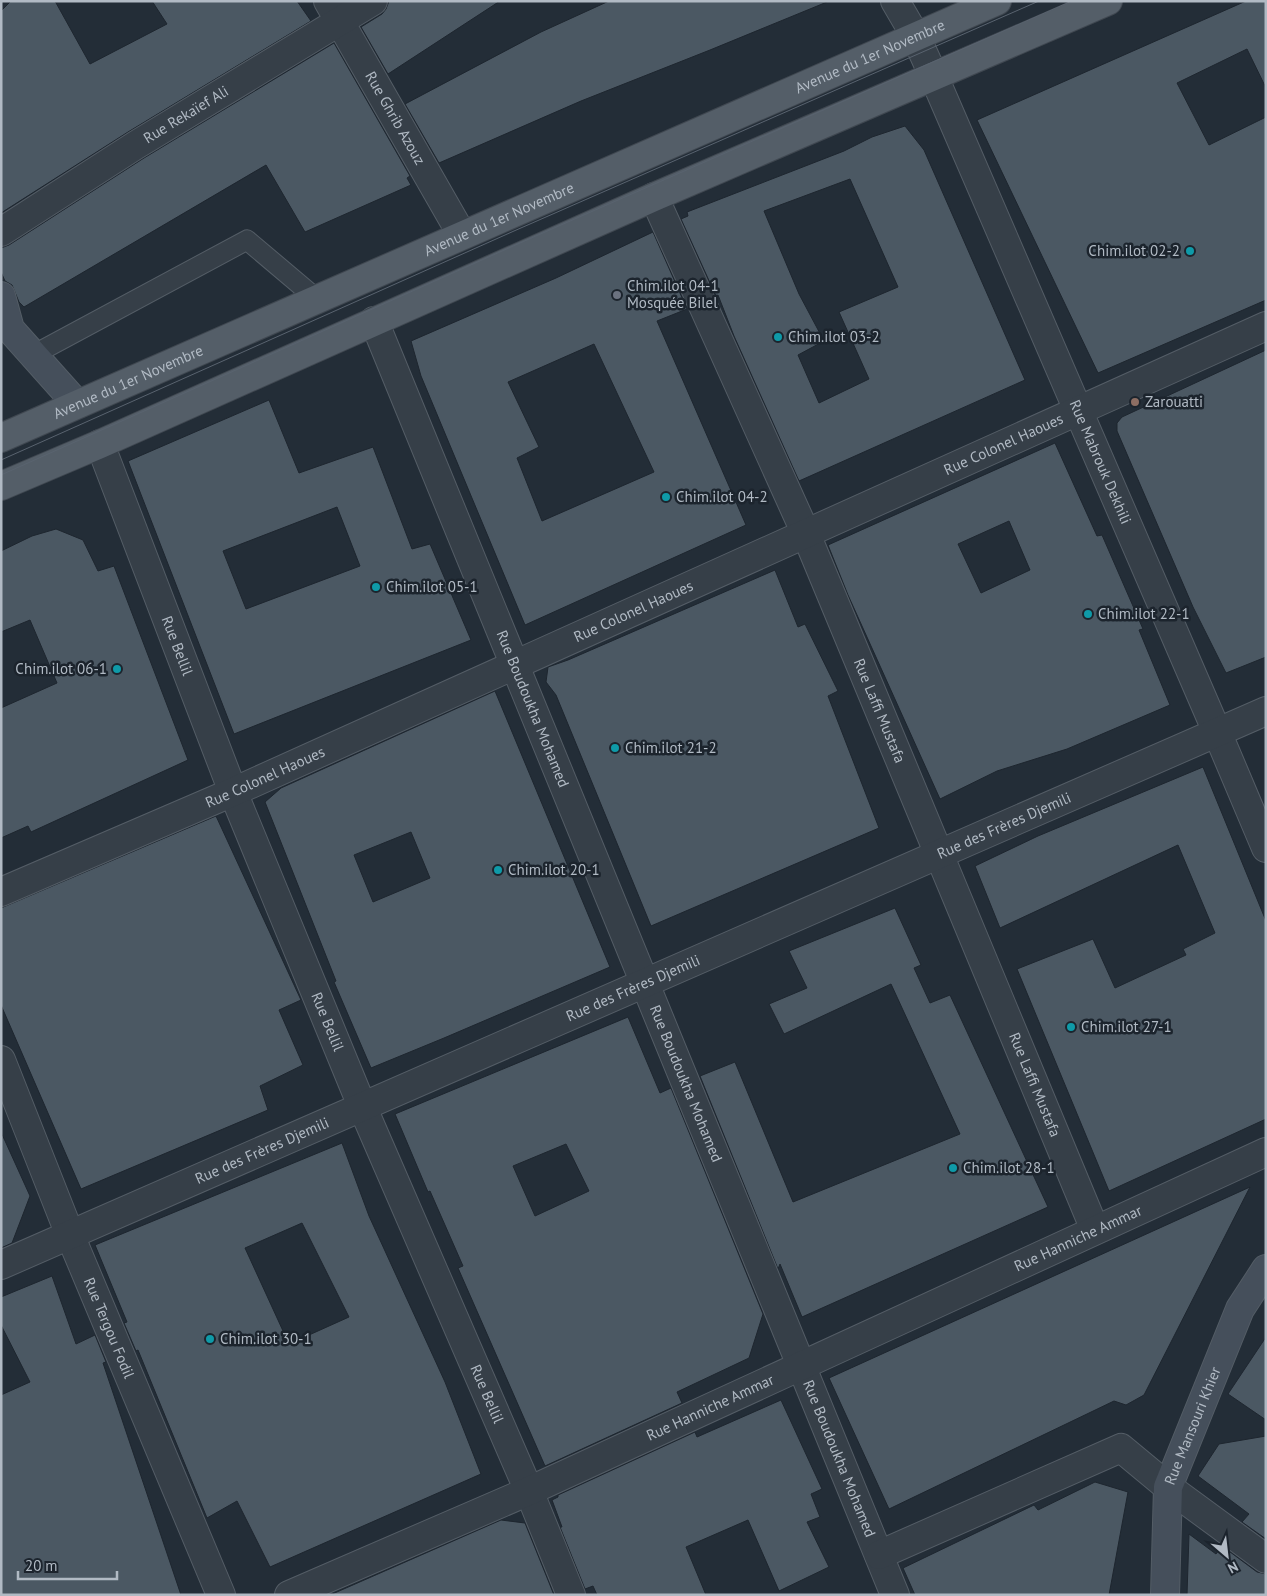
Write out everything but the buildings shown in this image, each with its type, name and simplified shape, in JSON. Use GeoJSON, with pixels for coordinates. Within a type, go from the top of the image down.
{"type":"FeatureCollection","features":[{"type":"Feature","properties":{"kind":"main road","name":"Avenue du 1er Novembre"},"geometry":{"type":"LineString","coordinates":[[1,438],[997,1]]}},
{"type":"Feature","properties":{"kind":"main road"},"geometry":{"type":"LineString","coordinates":[[1,486],[100,444],[654,197],[1108,1]]}},
{"type":"Feature","properties":{"kind":"street","name":"Rue Rekaïef Ali"},"geometry":{"type":"LineString","coordinates":[[1,232],[136,145],[334,11],[372,1]]}},
{"type":"Feature","properties":{"kind":"street","name":"Rue Mabrouk Dekhili"},"geometry":{"type":"LineString","coordinates":[[895,1],[916,37],[934,77],[1266,848]]}},
{"type":"Feature","properties":{"kind":"street","name":"Rue Ghrib Azouz"},"geometry":{"type":"LineString","coordinates":[[334,11],[462,235]]}},
{"type":"Feature","properties":{"kind":"street","name":"Rue Laffi Mustafa"},"geometry":{"type":"LineString","coordinates":[[654,197],[806,534],[1095,1230]]}},
{"type":"Feature","properties":{"kind":"street"},"geometry":{"type":"LineString","coordinates":[[1,296],[10,329],[77,404]]}},
{"type":"Feature","properties":{"kind":"street","name":"Rue Boudoukha Mohamed"},"geometry":{"type":"LineString","coordinates":[[374,322],[895,1595]]}},
{"type":"Feature","properties":{"kind":"street","name":"Rue Colonel Haoues"},"geometry":{"type":"LineString","coordinates":[[1,892],[233,792],[1266,326]]}},
{"type":"Feature","properties":{"kind":"street","name":"Rue Bellil"},"geometry":{"type":"LineString","coordinates":[[100,444],[233,792],[362,1106],[529,1491],[571,1595]]}},
{"type":"Feature","properties":{"kind":"street","name":"Rue des Frères Djemili"},"geometry":{"type":"LineString","coordinates":[[1,1265],[1266,711]]}},
{"type":"Feature","properties":{"kind":"street","name":"Rue Tergou Fodil"},"geometry":{"type":"LineString","coordinates":[[1,1060],[70,1235],[221,1595]]}},
{"type":"Feature","properties":{"kind":"street","name":"Rue Hanniche Ammar"},"geometry":{"type":"LineString","coordinates":[[290,1595],[529,1491],[1266,1152]]}},
{"type":"Feature","properties":{"kind":"street","name":"Rue Mansouri Khier"},"geometry":{"type":"LineString","coordinates":[[1165,1595],[1168,1487],[1240,1309],[1265,1271]]}},
{"type":"Feature","properties":{"kind":"street"},"geometry":{"type":"LineString","coordinates":[[879,1555],[1121,1448],[1168,1487],[1266,1559]]}},
{"type":"Feature","properties":{"kind":"lane"},"geometry":{"type":"LineString","coordinates":[[33,355],[247,240],[318,300]]}},
{"type":"Feature","properties":{"kind":"tram line"},"geometry":{"type":"LineString","coordinates":[[1,460],[514,231],[1039,1]]}},
{"type":"Feature","properties":{"kind":"tram line"},"geometry":{"type":"LineString","coordinates":[[1,475],[520,243],[1072,1]]}},
{"type":"Feature","properties":{"kind":"place","name":"Chim.ilot 02-2"},"geometry":{"type":"Point","coordinates":[1190,251]}},
{"type":"Feature","properties":{"kind":"place","name":"Chim.ilot 04-1 Mosquée Bilel"},"geometry":{"type":"Point","coordinates":[617,295]}},
{"type":"Feature","properties":{"kind":"place","name":"Chim.ilot 03-2"},"geometry":{"type":"Point","coordinates":[778,337]}},
{"type":"Feature","properties":{"kind":"place","name":"Zarouatti"},"geometry":{"type":"Point","coordinates":[1135,402]}},
{"type":"Feature","properties":{"kind":"place","name":"Chim.ilot 04-2"},"geometry":{"type":"Point","coordinates":[666,497]}},
{"type":"Feature","properties":{"kind":"place","name":"Chim.ilot 05-1"},"geometry":{"type":"Point","coordinates":[376,587]}},
{"type":"Feature","properties":{"kind":"place","name":"Chim.ilot 22-1"},"geometry":{"type":"Point","coordinates":[1088,614]}},
{"type":"Feature","properties":{"kind":"place","name":"Chim.ilot 06-1"},"geometry":{"type":"Point","coordinates":[117,669]}},
{"type":"Feature","properties":{"kind":"place","name":"Chim.ilot 21-2"},"geometry":{"type":"Point","coordinates":[615,748]}},
{"type":"Feature","properties":{"kind":"place","name":"Chim.ilot 20-1"},"geometry":{"type":"Point","coordinates":[498,870]}},
{"type":"Feature","properties":{"kind":"place","name":"Chim.ilot 27-1"},"geometry":{"type":"Point","coordinates":[1071,1027]}},
{"type":"Feature","properties":{"kind":"place","name":"Chim.ilot 28-1"},"geometry":{"type":"Point","coordinates":[953,1168]}},
{"type":"Feature","properties":{"kind":"place","name":"Chim.ilot 30-1"},"geometry":{"type":"Point","coordinates":[210,1339]}}]}
